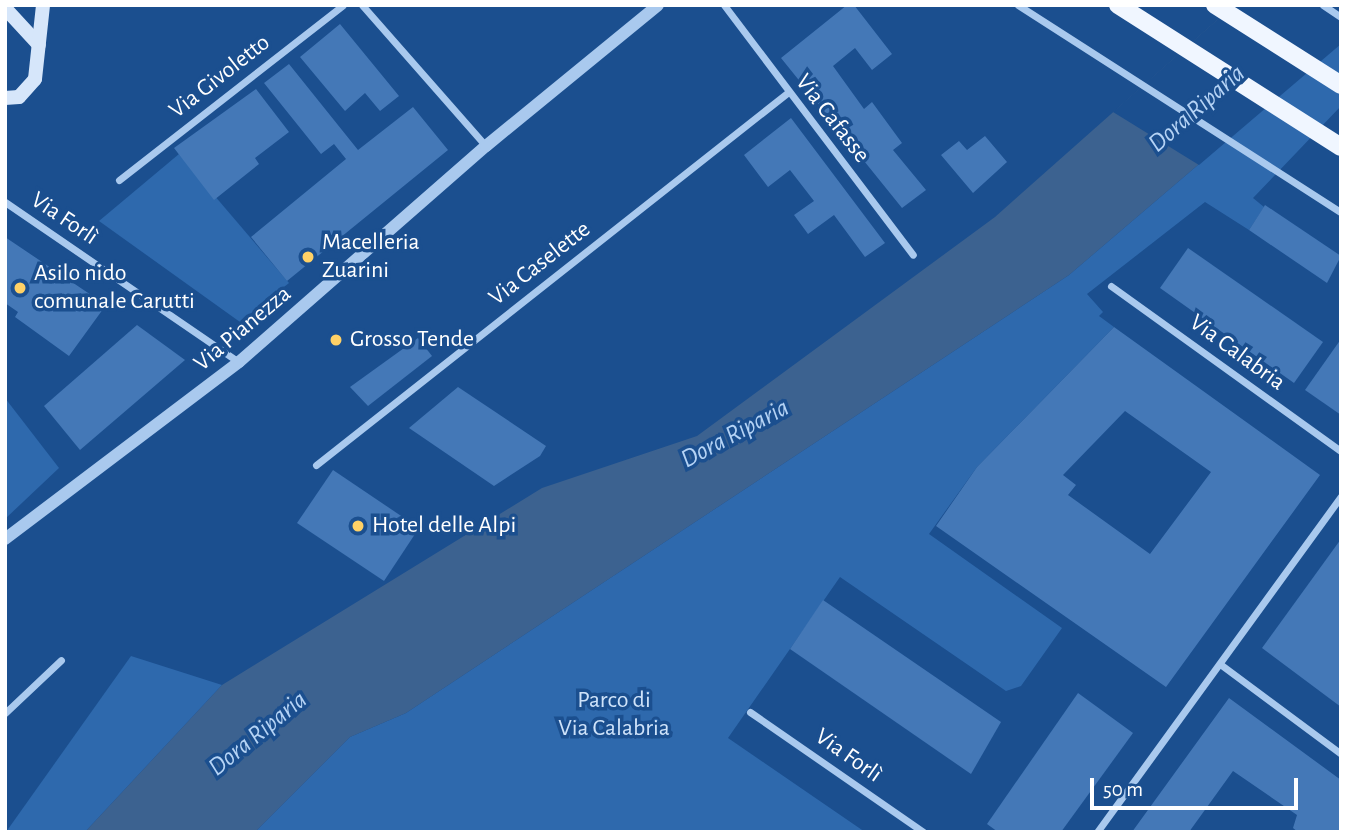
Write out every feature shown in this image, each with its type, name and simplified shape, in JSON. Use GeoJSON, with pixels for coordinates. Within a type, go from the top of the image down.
{"type":"FeatureCollection","features":[{"type":"Feature","properties":{"kind":"main road"},"geometry":{"type":"LineString","coordinates":[[5,98],[19,97],[35,79],[43,5]]}},
{"type":"Feature","properties":{"kind":"main road"},"geometry":{"type":"LineString","coordinates":[[1118,5],[1338,145]]}},
{"type":"Feature","properties":{"kind":"main road"},"geometry":{"type":"LineString","coordinates":[[1215,5],[1341,85]]}},
{"type":"Feature","properties":{"kind":"main road"},"geometry":{"type":"LineString","coordinates":[[5,8],[38,45]]}},
{"type":"Feature","properties":{"kind":"street","name":"Via Givoletto"},"geometry":{"type":"LineString","coordinates":[[119,180],[343,5]]}},
{"type":"Feature","properties":{"kind":"street"},"geometry":{"type":"LineString","coordinates":[[362,5],[486,146]]}},
{"type":"Feature","properties":{"kind":"street","name":"Via Pianezza"},"geometry":{"type":"LineString","coordinates":[[5,539],[239,362],[486,146],[658,5]]}},
{"type":"Feature","properties":{"kind":"street","name":"Via Cafasse"},"geometry":{"type":"LineString","coordinates":[[724,5],[787,93],[913,255]]}},
{"type":"Feature","properties":{"kind":"street"},"geometry":{"type":"LineString","coordinates":[[1018,5],[1341,212]]}},
{"type":"Feature","properties":{"kind":"street"},"geometry":{"type":"LineString","coordinates":[[1323,5],[1341,17]]}},
{"type":"Feature","properties":{"kind":"street","name":"Via Caselette"},"geometry":{"type":"LineString","coordinates":[[316,465],[787,93]]}},
{"type":"Feature","properties":{"kind":"street","name":"Via Forlì"},"geometry":{"type":"LineString","coordinates":[[5,202],[239,362]]}},
{"type":"Feature","properties":{"kind":"street","name":"Via Calabria"},"geometry":{"type":"LineString","coordinates":[[1111,286],[1341,451]]}},
{"type":"Feature","properties":{"kind":"street"},"geometry":{"type":"LineString","coordinates":[[1097,832],[1341,496]]}},
{"type":"Feature","properties":{"kind":"street"},"geometry":{"type":"LineString","coordinates":[[5,713],[61,660]]}},
{"type":"Feature","properties":{"kind":"street"},"geometry":{"type":"LineString","coordinates":[[1220,664],[1341,754]]}},
{"type":"Feature","properties":{"kind":"street","name":"Via Forlì"},"geometry":{"type":"LineString","coordinates":[[750,712],[923,832]]}},
{"type":"Feature","properties":{"kind":"green space","name":"Parco di Via Calabria"},"geometry":{"type":"Polygon","coordinates":[[[1341,43],[1341,106],[1253,198],[1264,207],[1249,230],[1205,202],[1087,294],[1103,312],[1099,316],[1114,327],[977,467],[929,534],[1062,628],[1021,686],[1006,691],[840,577],[728,738],[865,832],[255,832],[350,737],[406,713],[1069,275],[1341,43]]]}},
{"type":"Feature","properties":{"kind":"green space"},"geometry":{"type":"Polygon","coordinates":[[[179,154],[289,283],[240,322],[99,221],[179,154]]]}},
{"type":"Feature","properties":{"kind":"green space"},"geometry":{"type":"Polygon","coordinates":[[[5,398],[59,468],[5,519],[5,398]]]}},
{"type":"Feature","properties":{"kind":"green space"},"geometry":{"type":"Polygon","coordinates":[[[131,656],[222,685],[85,832],[6,832],[131,656]]]}},
{"type":"Feature","properties":{"kind":"water","name":"Dora Riparia"},"geometry":{"type":"Polygon","coordinates":[[[1234,5],[1341,5],[1341,43],[1069,275],[406,713],[350,737],[255,832],[85,832],[222,685],[542,488],[697,436],[995,217],[1234,5]]]}},
{"type":"Feature","properties":{"kind":"pier"},"geometry":{"type":"Polygon","coordinates":[[[1234,5],[1341,5],[1341,44],[1199,165],[1113,112],[1234,5]]]}},
{"type":"Feature","properties":{"kind":"building"},"geometry":{"type":"Polygon","coordinates":[[[847,5],[854,5],[892,54],[872,70],[855,48],[833,66],[864,109],[872,102],[902,143],[893,150],[926,190],[902,208],[781,58],[847,5]]]}},
{"type":"Feature","properties":{"kind":"building"},"geometry":{"type":"Polygon","coordinates":[[[340,24],[399,96],[380,111],[365,93],[345,111],[300,57],[340,24]]]}},
{"type":"Feature","properties":{"kind":"building"},"geometry":{"type":"Polygon","coordinates":[[[289,64],[358,150],[413,107],[448,150],[287,281],[251,237],[346,159],[334,144],[321,154],[264,83],[289,64]]]}},
{"type":"Feature","properties":{"kind":"building"},"geometry":{"type":"Polygon","coordinates":[[[256,89],[289,132],[255,158],[259,164],[214,200],[174,148],[256,89]]]}},
{"type":"Feature","properties":{"kind":"building"},"geometry":{"type":"Polygon","coordinates":[[[791,118],[885,243],[865,257],[834,215],[808,234],[794,215],[814,201],[790,170],[768,187],[744,155],[791,118]]]}},
{"type":"Feature","properties":{"kind":"building"},"geometry":{"type":"Polygon","coordinates":[[[985,136],[1007,162],[973,193],[941,155],[959,141],[967,150],[985,136]]]}},
{"type":"Feature","properties":{"kind":"building"},"geometry":{"type":"Polygon","coordinates":[[[1265,205],[1341,256],[1327,283],[1249,230],[1265,205]]]}},
{"type":"Feature","properties":{"kind":"building"},"geometry":{"type":"Polygon","coordinates":[[[5,237],[106,305],[69,356],[15,317],[18,312],[5,303],[5,237]]]}},
{"type":"Feature","properties":{"kind":"building"},"geometry":{"type":"Polygon","coordinates":[[[1188,248],[1323,342],[1294,383],[1160,288],[1188,248]]]}},
{"type":"Feature","properties":{"kind":"building"},"geometry":{"type":"Polygon","coordinates":[[[137,325],[185,360],[80,450],[44,406],[137,325]]]}},
{"type":"Feature","properties":{"kind":"building"},"geometry":{"type":"Polygon","coordinates":[[[1114,327],[1320,475],[1166,687],[936,526],[977,467],[1114,327]],[[1125,411],[1063,475],[1076,485],[1068,495],[1150,554],[1211,472],[1125,411]]]}},
{"type":"Feature","properties":{"kind":"building"},"geometry":{"type":"Polygon","coordinates":[[[418,338],[432,356],[368,406],[350,387],[418,338]]]}},
{"type":"Feature","properties":{"kind":"building"},"geometry":{"type":"Polygon","coordinates":[[[1341,339],[1341,415],[1305,390],[1341,339]]]}},
{"type":"Feature","properties":{"kind":"building"},"geometry":{"type":"Polygon","coordinates":[[[458,387],[546,446],[540,456],[494,486],[409,428],[458,387]]]}},
{"type":"Feature","properties":{"kind":"building","name":"Hotel delle Alpi"},"geometry":{"type":"Polygon","coordinates":[[[333,470],[419,528],[384,581],[297,523],[333,470]]]}},
{"type":"Feature","properties":{"kind":"building"},"geometry":{"type":"Polygon","coordinates":[[[1341,539],[1341,707],[1262,648],[1341,539]]]}},
{"type":"Feature","properties":{"kind":"building"},"geometry":{"type":"Polygon","coordinates":[[[823,600],[1001,722],[971,774],[790,649],[823,600]]]}},
{"type":"Feature","properties":{"kind":"building"},"geometry":{"type":"Polygon","coordinates":[[[1078,693],[1133,733],[1061,832],[998,832],[987,824],[1078,693]]]}},
{"type":"Feature","properties":{"kind":"building"},"geometry":{"type":"Polygon","coordinates":[[[1229,698],[1341,780],[1341,832],[1298,832],[1293,828],[1297,815],[1233,771],[1189,832],[1132,832],[1229,698]]]}},
{"type":"Feature","properties":{"kind":"place","name":"Macelleria Zuarini"},"geometry":{"type":"Point","coordinates":[308,257]}},
{"type":"Feature","properties":{"kind":"place","name":"Asilo nido comunale Carutti"},"geometry":{"type":"Point","coordinates":[20,288]}},
{"type":"Feature","properties":{"kind":"place","name":"Grosso Tende"},"geometry":{"type":"Point","coordinates":[336,340]}},
{"type":"Feature","properties":{"kind":"place","name":"Hotel delle Alpi"},"geometry":{"type":"Point","coordinates":[358,526]}}]}
